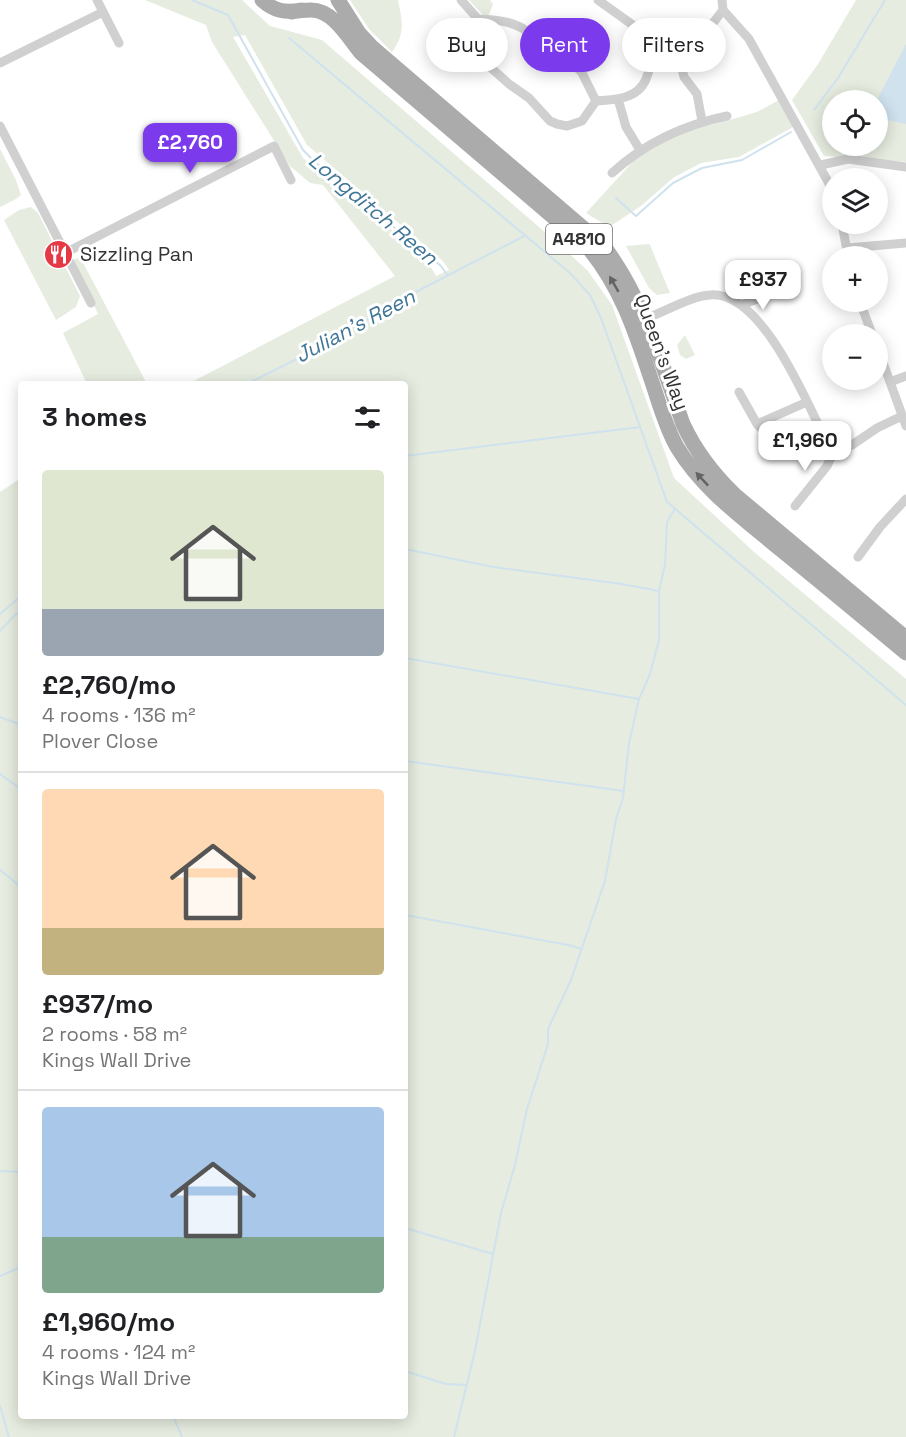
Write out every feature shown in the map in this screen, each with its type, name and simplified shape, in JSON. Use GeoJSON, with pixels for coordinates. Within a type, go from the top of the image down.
{"type":"FeatureCollection","features":[{"type":"Feature","properties":{"kind":"main road","name":"Queen's Way"},"geometry":{"type":"LineString","coordinates":[[262,0],[272,8],[291,12],[312,10],[324,13],[336,23],[361,53],[586,245],[599,260],[639,321],[666,425],[677,447],[701,479],[741,517],[906,653]]}},
{"type":"Feature","properties":{"kind":"main road"},"geometry":{"type":"LineString","coordinates":[[291,12],[301,10],[316,0]]}},
{"type":"Feature","properties":{"kind":"main road","name":"Queen's Way"},"geometry":{"type":"LineString","coordinates":[[338,0],[359,33],[374,48],[603,245],[617,264],[692,443],[716,476],[735,495],[906,638]]}},
{"type":"Feature","properties":{"kind":"street"},"geometry":{"type":"LineString","coordinates":[[97,0],[120,43]]}},
{"type":"Feature","properties":{"kind":"street"},"geometry":{"type":"LineString","coordinates":[[460,0],[477,18]]}},
{"type":"Feature","properties":{"kind":"street"},"geometry":{"type":"LineString","coordinates":[[598,0],[623,18]]}},
{"type":"Feature","properties":{"kind":"street"},"geometry":{"type":"LineString","coordinates":[[714,18],[723,5],[749,39],[822,168]]}},
{"type":"Feature","properties":{"kind":"street"},"geometry":{"type":"LineString","coordinates":[[0,63],[104,12]]}},
{"type":"Feature","properties":{"kind":"street"},"geometry":{"type":"LineString","coordinates":[[496,72],[530,98],[550,121],[567,126],[576,124],[587,116],[596,101]]}},
{"type":"Feature","properties":{"kind":"street"},"geometry":{"type":"LineString","coordinates":[[581,72],[596,101]]}},
{"type":"Feature","properties":{"kind":"street"},"geometry":{"type":"LineString","coordinates":[[596,101],[626,97],[641,87],[648,72]]}},
{"type":"Feature","properties":{"kind":"street"},"geometry":{"type":"LineString","coordinates":[[683,72],[697,94],[702,121]]}},
{"type":"Feature","properties":{"kind":"street"},"geometry":{"type":"LineString","coordinates":[[618,99],[626,127],[640,150]]}},
{"type":"Feature","properties":{"kind":"street"},"geometry":{"type":"LineString","coordinates":[[612,173],[640,150],[664,137],[702,121],[727,116]]}},
{"type":"Feature","properties":{"kind":"street"},"geometry":{"type":"LineString","coordinates":[[0,126],[91,303]]}},
{"type":"Feature","properties":{"kind":"street"},"geometry":{"type":"LineString","coordinates":[[65,253],[274,146],[291,180]]}},
{"type":"Feature","properties":{"kind":"street"},"geometry":{"type":"LineString","coordinates":[[821,165],[848,159],[906,167]]}},
{"type":"Feature","properties":{"kind":"street"},"geometry":{"type":"LineString","coordinates":[[887,246],[906,243]]}},
{"type":"Feature","properties":{"kind":"street"},"geometry":{"type":"LineString","coordinates":[[742,305],[774,292]]}},
{"type":"Feature","properties":{"kind":"street"},"geometry":{"type":"LineString","coordinates":[[639,321],[708,295],[731,298],[742,305],[770,336],[827,443],[835,449]]}},
{"type":"Feature","properties":{"kind":"street"},"geometry":{"type":"LineString","coordinates":[[888,376],[906,426]]}},
{"type":"Feature","properties":{"kind":"street"},"geometry":{"type":"LineString","coordinates":[[890,382],[906,376]]}},
{"type":"Feature","properties":{"kind":"street"},"geometry":{"type":"LineString","coordinates":[[739,392],[758,424],[783,454]]}},
{"type":"Feature","properties":{"kind":"street"},"geometry":{"type":"LineString","coordinates":[[758,424],[807,402]]}},
{"type":"Feature","properties":{"kind":"street"},"geometry":{"type":"LineString","coordinates":[[835,449],[852,445],[877,428],[902,416]]}},
{"type":"Feature","properties":{"kind":"street"},"geometry":{"type":"LineString","coordinates":[[795,506],[827,466],[835,449]]}},
{"type":"Feature","properties":{"kind":"street"},"geometry":{"type":"LineString","coordinates":[[858,557],[880,527],[906,499]]}},
{"type":"Feature","properties":{"kind":"shaded area"},"geometry":{"type":"Polygon","coordinates":[[[145,0],[242,0],[270,26],[322,40],[561,246],[588,271],[612,305],[674,478],[753,551],[906,679],[906,1437],[0,1437],[0,492],[18,480],[18,1419],[408,1419],[408,381],[194,381],[395,276],[323,185],[310,183],[290,166],[212,42],[206,25],[145,0]],[[245,35],[233,37],[303,158],[425,257],[436,276],[449,270],[443,261],[307,145],[245,35]]]}},
{"type":"Feature","properties":{"kind":"shaded area"},"geometry":{"type":"Polygon","coordinates":[[[350,0],[398,0],[402,21],[401,33],[392,52],[369,29],[350,0]]]}},
{"type":"Feature","properties":{"kind":"shaded area"},"geometry":{"type":"Polygon","coordinates":[[[469,0],[490,0],[493,4],[489,15],[483,15],[469,0]]]}},
{"type":"Feature","properties":{"kind":"shaded area"},"geometry":{"type":"Polygon","coordinates":[[[856,0],[906,0],[906,162],[824,156],[888,156],[888,90],[822,90],[822,152],[792,100],[818,64],[856,0]]]}},
{"type":"Feature","properties":{"kind":"shaded area"},"geometry":{"type":"Polygon","coordinates":[[[779,100],[793,127],[739,157],[701,163],[673,178],[641,206],[609,227],[586,213],[637,157],[680,133],[757,112],[779,100]]]}},
{"type":"Feature","properties":{"kind":"shaded area"},"geometry":{"type":"Polygon","coordinates":[[[0,149],[21,195],[0,207],[0,149]]]}},
{"type":"Feature","properties":{"kind":"shaded area"},"geometry":{"type":"Polygon","coordinates":[[[31,207],[38,213],[80,296],[76,307],[56,320],[4,220],[19,210],[31,207]]]}},
{"type":"Feature","properties":{"kind":"shaded area"},"geometry":{"type":"Polygon","coordinates":[[[650,244],[670,293],[657,295],[649,288],[626,246],[650,244]]]}},
{"type":"Feature","properties":{"kind":"shaded area"},"geometry":{"type":"Polygon","coordinates":[[[80,257],[145,381],[86,381],[63,333],[98,314],[73,260],[80,257]]]}},
{"type":"Feature","properties":{"kind":"shaded area"},"geometry":{"type":"Polygon","coordinates":[[[685,335],[695,355],[686,359],[680,355],[677,345],[685,335]]]}},
{"type":"Feature","properties":{"kind":"water"},"geometry":{"type":"Polygon","coordinates":[[[906,44],[906,124],[888,120],[888,90],[882,90],[906,44]]]}},
{"type":"Feature","properties":{"kind":"waterway","name":"Longditch Reen"},"geometry":{"type":"LineString","coordinates":[[192,0],[228,15],[303,150],[441,266],[448,276]]}},
{"type":"Feature","properties":{"kind":"waterway"},"geometry":{"type":"LineString","coordinates":[[814,110],[838,78],[885,0]]}},
{"type":"Feature","properties":{"kind":"waterway"},"geometry":{"type":"LineString","coordinates":[[289,38],[570,273],[590,295],[601,318],[667,502],[906,705]]}},
{"type":"Feature","properties":{"kind":"waterway"},"geometry":{"type":"LineString","coordinates":[[616,198],[636,216],[673,183],[702,168],[742,160],[791,132]]}},
{"type":"Feature","properties":{"kind":"waterway","name":"Julian's Reen"},"geometry":{"type":"LineString","coordinates":[[253,381],[526,235]]}},
{"type":"Feature","properties":{"kind":"waterway"},"geometry":{"type":"LineString","coordinates":[[408,456],[640,427]]}},
{"type":"Feature","properties":{"kind":"waterway"},"geometry":{"type":"LineString","coordinates":[[454,1437],[475,1351],[501,1213],[515,1165],[527,1109],[548,1044],[548,1029],[571,980],[605,881],[616,819],[623,798],[629,743],[639,699],[650,674],[659,640],[659,591],[665,565],[667,522],[675,509]]}},
{"type":"Feature","properties":{"kind":"waterway"},"geometry":{"type":"LineString","coordinates":[[408,550],[493,567],[659,591]]}},
{"type":"Feature","properties":{"kind":"waterway"},"geometry":{"type":"LineString","coordinates":[[0,614],[18,599]]}},
{"type":"Feature","properties":{"kind":"waterway","name":"Julian's Reen"},"geometry":{"type":"LineString","coordinates":[[0,631],[18,614]]}},
{"type":"Feature","properties":{"kind":"waterway"},"geometry":{"type":"LineString","coordinates":[[408,659],[639,699]]}},
{"type":"Feature","properties":{"kind":"waterway"},"geometry":{"type":"LineString","coordinates":[[0,717],[18,724]]}},
{"type":"Feature","properties":{"kind":"waterway"},"geometry":{"type":"LineString","coordinates":[[408,761],[624,791]]}},
{"type":"Feature","properties":{"kind":"waterway"},"geometry":{"type":"LineString","coordinates":[[0,774],[18,787]]}},
{"type":"Feature","properties":{"kind":"waterway"},"geometry":{"type":"LineString","coordinates":[[0,870],[18,885]]}},
{"type":"Feature","properties":{"kind":"waterway"},"geometry":{"type":"LineString","coordinates":[[408,916],[582,949]]}},
{"type":"Feature","properties":{"kind":"waterway"},"geometry":{"type":"LineString","coordinates":[[0,1171],[18,1172]]}},
{"type":"Feature","properties":{"kind":"waterway"},"geometry":{"type":"LineString","coordinates":[[408,1229],[493,1254]]}},
{"type":"Feature","properties":{"kind":"waterway"},"geometry":{"type":"LineString","coordinates":[[0,1276],[18,1268]]}},
{"type":"Feature","properties":{"kind":"waterway"},"geometry":{"type":"LineString","coordinates":[[408,1372],[446,1384],[466,1385]]}},
{"type":"Feature","properties":{"kind":"waterway"},"geometry":{"type":"LineString","coordinates":[[0,1406],[9,1437]]}},
{"type":"Feature","properties":{"kind":"waterway"},"geometry":{"type":"LineString","coordinates":[[174,1419],[182,1437]]}},
{"type":"Feature","properties":{"kind":"place","name":"Sizzling Pan"},"geometry":{"type":"Point","coordinates":[59,254]}}]}
